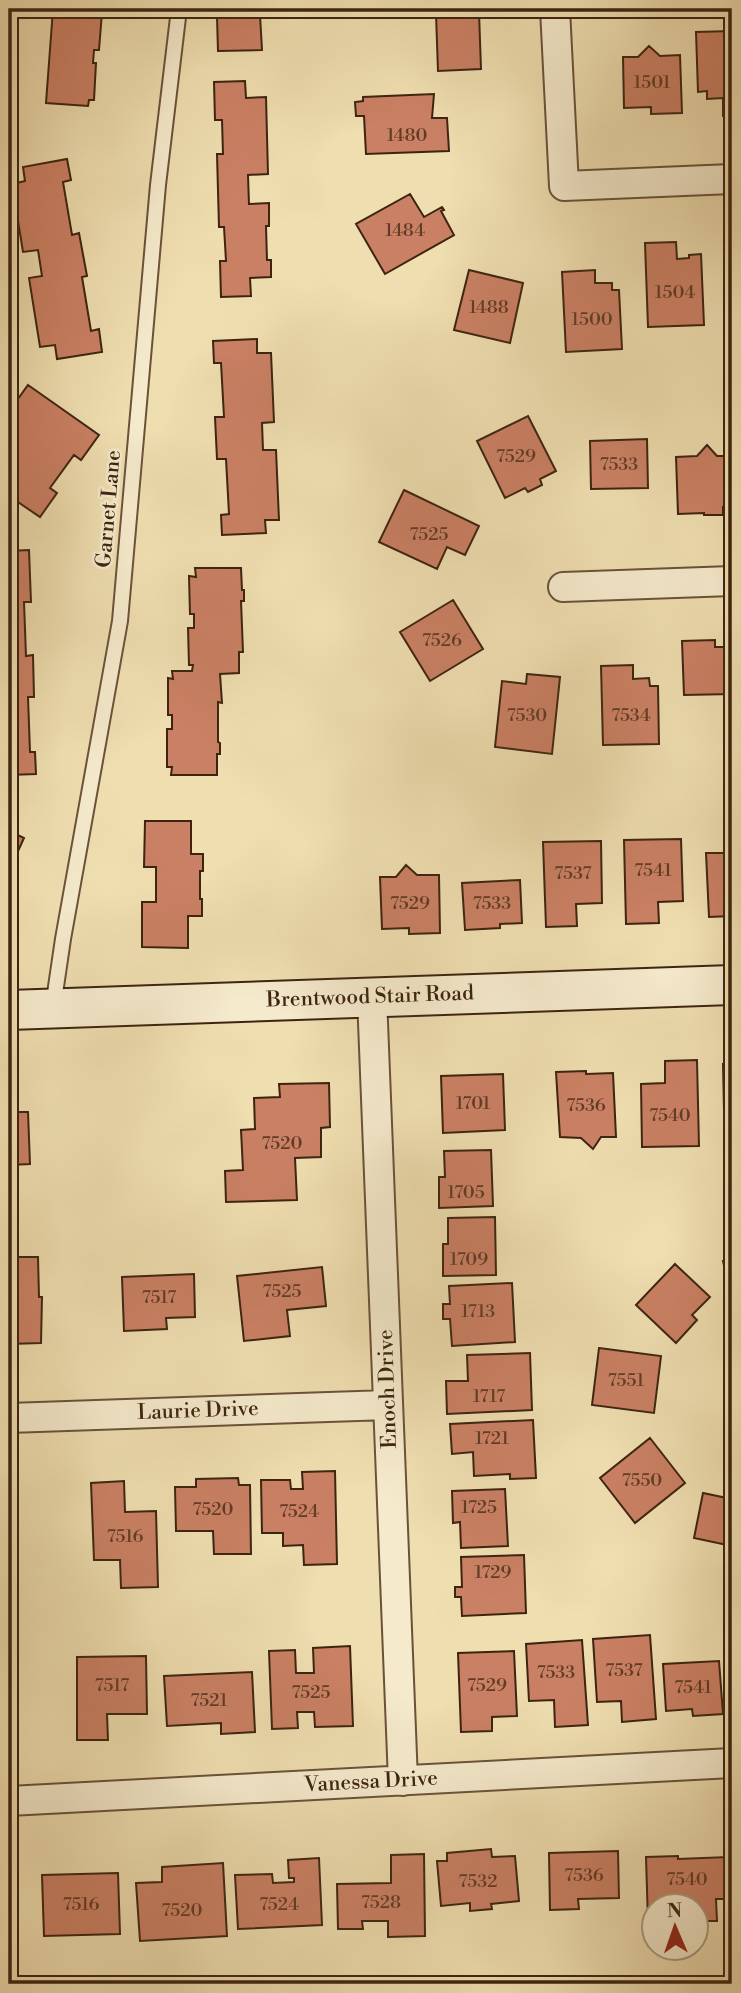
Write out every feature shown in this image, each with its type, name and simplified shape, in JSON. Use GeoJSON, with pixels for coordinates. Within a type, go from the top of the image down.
{"type":"FeatureCollection","features":[{"type":"Feature","properties":{"kind":"main road","name":"Brentwood Stair Road"},"geometry":{"type":"LineString","coordinates":[[9,1010],[732,985]]}},
{"type":"Feature","properties":{"kind":"street"},"geometry":{"type":"LineString","coordinates":[[555,9],[564,186],[732,179]]}},
{"type":"Feature","properties":{"kind":"street"},"geometry":{"type":"LineString","coordinates":[[563,587],[732,581]]}},
{"type":"Feature","properties":{"kind":"street","name":"Enoch Drive"},"geometry":{"type":"LineString","coordinates":[[372,997],[403,1781]]}},
{"type":"Feature","properties":{"kind":"street","name":"Laurie Drive"},"geometry":{"type":"LineString","coordinates":[[9,1418],[388,1405]]}},
{"type":"Feature","properties":{"kind":"street","name":"Vanessa Drive"},"geometry":{"type":"LineString","coordinates":[[9,1801],[732,1763]]}},
{"type":"Feature","properties":{"kind":"lane","name":"Garnet Lane"},"geometry":{"type":"LineString","coordinates":[[52,1008],[120,621],[158,185],[178,9]]}},
{"type":"Feature","properties":{"kind":"building"},"geometry":{"type":"Polygon","coordinates":[[[53,9],[98,9],[98,12],[102,12],[99,50],[94,50],[94,100],[89,100],[88,106],[46,103],[53,9]]]}},
{"type":"Feature","properties":{"kind":"building"},"geometry":{"type":"Polygon","coordinates":[[[479,12],[481,69],[438,71],[436,14],[479,12]]]}},
{"type":"Feature","properties":{"kind":"building"},"geometry":{"type":"Polygon","coordinates":[[[260,15],[262,50],[218,51],[217,17],[260,15]]]}},
{"type":"Feature","properties":{"kind":"building"},"geometry":{"type":"Polygon","coordinates":[[[732,31],[732,116],[723,116],[723,98],[707,99],[707,91],[698,92],[696,32],[732,31]]]}},
{"type":"Feature","properties":{"kind":"building"},"geometry":{"type":"Polygon","coordinates":[[[649,46],[660,56],[680,55],[682,113],[651,114],[651,107],[624,108],[623,57],[638,57],[649,46]]]}},
{"type":"Feature","properties":{"kind":"building"},"geometry":{"type":"Polygon","coordinates":[[[245,81],[246,98],[266,97],[268,174],[248,175],[249,204],[269,203],[269,226],[266,226],[267,260],[271,260],[271,277],[250,278],[251,296],[221,297],[220,261],[226,261],[224,227],[219,227],[217,154],[223,154],[222,120],[215,120],[214,82],[245,81]]]}},
{"type":"Feature","properties":{"kind":"building"},"geometry":{"type":"Polygon","coordinates":[[[434,94],[432,118],[447,118],[449,151],[366,154],[364,116],[356,116],[355,102],[363,101],[363,97],[434,94]]]}},
{"type":"Feature","properties":{"kind":"building"},"geometry":{"type":"Polygon","coordinates":[[[67,159],[71,180],[63,182],[72,235],[79,233],[87,276],[82,277],[91,331],[99,329],[102,352],[57,359],[55,345],[40,347],[29,278],[42,276],[38,250],[23,252],[12,184],[25,181],[23,167],[67,159]]]}},
{"type":"Feature","properties":{"kind":"building"},"geometry":{"type":"Polygon","coordinates":[[[410,194],[424,217],[442,207],[444,210],[441,211],[454,235],[385,274],[356,224],[410,194]]]}},
{"type":"Feature","properties":{"kind":"building"},"geometry":{"type":"Polygon","coordinates":[[[676,242],[677,259],[701,254],[704,325],[648,327],[645,243],[676,242]]]}},
{"type":"Feature","properties":{"kind":"building"},"geometry":{"type":"Polygon","coordinates":[[[724,250],[732,250],[732,281],[725,281],[724,250]]]}},
{"type":"Feature","properties":{"kind":"building"},"geometry":{"type":"Polygon","coordinates":[[[469,270],[523,283],[510,343],[454,330],[469,270]]]}},
{"type":"Feature","properties":{"kind":"building"},"geometry":{"type":"Polygon","coordinates":[[[595,270],[595,283],[612,283],[612,290],[619,290],[622,349],[566,352],[562,272],[595,270]]]}},
{"type":"Feature","properties":{"kind":"building"},"geometry":{"type":"Polygon","coordinates":[[[257,339],[257,353],[271,353],[274,422],[262,423],[263,450],[276,450],[279,520],[265,520],[266,533],[222,535],[221,515],[229,514],[226,459],[217,459],[215,417],[224,417],[221,363],[214,363],[213,341],[257,339]]]}},
{"type":"Feature","properties":{"kind":"building"},"geometry":{"type":"Polygon","coordinates":[[[28,385],[99,435],[81,460],[74,455],[50,488],[57,493],[40,517],[9,496],[9,430],[18,417],[10,410],[28,385]]]}},
{"type":"Feature","properties":{"kind":"building"},"geometry":{"type":"Polygon","coordinates":[[[528,416],[556,471],[540,479],[542,485],[528,492],[525,488],[505,498],[477,441],[528,416]]]}},
{"type":"Feature","properties":{"kind":"building"},"geometry":{"type":"Polygon","coordinates":[[[647,439],[648,488],[591,489],[590,441],[647,439]]]}},
{"type":"Feature","properties":{"kind":"building"},"geometry":{"type":"Polygon","coordinates":[[[707,445],[717,456],[732,456],[732,507],[723,507],[723,515],[678,514],[676,457],[697,456],[707,445]]]}},
{"type":"Feature","properties":{"kind":"building"},"geometry":{"type":"Polygon","coordinates":[[[404,490],[479,526],[465,555],[447,547],[437,569],[379,542],[404,490]]]}},
{"type":"Feature","properties":{"kind":"building"},"geometry":{"type":"Polygon","coordinates":[[[29,550],[31,602],[24,602],[26,656],[33,655],[34,697],[28,697],[30,752],[35,752],[36,774],[9,775],[9,551],[29,550]]]}},
{"type":"Feature","properties":{"kind":"building"},"geometry":{"type":"Polygon","coordinates":[[[195,568],[241,568],[244,590],[244,601],[241,601],[243,652],[239,652],[239,673],[220,674],[222,703],[218,702],[220,754],[217,754],[217,775],[171,775],[172,767],[167,767],[167,729],[172,729],[172,715],[168,715],[168,678],[173,679],[172,671],[192,671],[193,665],[189,665],[188,628],[194,628],[194,614],[190,614],[189,576],[196,577],[195,568]]]}},
{"type":"Feature","properties":{"kind":"building"},"geometry":{"type":"Polygon","coordinates":[[[453,600],[483,649],[430,681],[400,632],[453,600]]]}},
{"type":"Feature","properties":{"kind":"building"},"geometry":{"type":"Polygon","coordinates":[[[715,640],[715,647],[732,647],[732,694],[684,695],[682,641],[715,640]]]}},
{"type":"Feature","properties":{"kind":"building"},"geometry":{"type":"Polygon","coordinates":[[[633,665],[633,679],[649,678],[650,686],[658,686],[659,744],[603,745],[601,666],[633,665]]]}},
{"type":"Feature","properties":{"kind":"building"},"geometry":{"type":"Polygon","coordinates":[[[527,674],[560,677],[552,754],[495,747],[502,681],[526,684],[527,674]]]}},
{"type":"Feature","properties":{"kind":"building"},"geometry":{"type":"Polygon","coordinates":[[[145,821],[191,821],[191,854],[203,854],[203,871],[200,871],[202,916],[188,916],[188,948],[142,947],[142,902],[156,902],[156,867],[144,867],[145,821]]]}},
{"type":"Feature","properties":{"kind":"building"},"geometry":{"type":"Polygon","coordinates":[[[9,831],[24,838],[9,871],[9,831]]]}},
{"type":"Feature","properties":{"kind":"building"},"geometry":{"type":"Polygon","coordinates":[[[681,839],[683,901],[658,902],[659,923],[626,924],[624,840],[681,839]]]}},
{"type":"Feature","properties":{"kind":"building"},"geometry":{"type":"Polygon","coordinates":[[[601,841],[602,903],[576,904],[577,926],[546,927],[543,842],[601,841]]]}},
{"type":"Feature","properties":{"kind":"building"},"geometry":{"type":"Polygon","coordinates":[[[706,853],[732,853],[732,916],[709,917],[706,853]]]}},
{"type":"Feature","properties":{"kind":"building"},"geometry":{"type":"Polygon","coordinates":[[[406,865],[417,875],[439,875],[440,933],[409,934],[409,928],[382,929],[380,877],[396,877],[406,865]]]}},
{"type":"Feature","properties":{"kind":"building"},"geometry":{"type":"Polygon","coordinates":[[[520,880],[522,923],[500,924],[500,928],[465,930],[462,883],[520,880]]]}},
{"type":"Feature","properties":{"kind":"building"},"geometry":{"type":"Polygon","coordinates":[[[697,1060],[699,1146],[642,1147],[641,1084],[665,1083],[665,1061],[697,1060]]]}},
{"type":"Feature","properties":{"kind":"building"},"geometry":{"type":"Polygon","coordinates":[[[723,1064],[732,1064],[732,1110],[724,1110],[723,1064]]]}},
{"type":"Feature","properties":{"kind":"building"},"geometry":{"type":"Polygon","coordinates":[[[586,1071],[586,1074],[613,1073],[616,1137],[601,1137],[593,1149],[581,1138],[560,1137],[556,1072],[586,1071]]]}},
{"type":"Feature","properties":{"kind":"building"},"geometry":{"type":"Polygon","coordinates":[[[503,1074],[505,1130],[443,1133],[441,1076],[503,1074]]]}},
{"type":"Feature","properties":{"kind":"building"},"geometry":{"type":"Polygon","coordinates":[[[329,1083],[330,1127],[321,1128],[321,1157],[295,1158],[297,1200],[226,1202],[225,1171],[243,1170],[241,1130],[255,1129],[254,1098],[280,1097],[279,1084],[329,1083]]]}},
{"type":"Feature","properties":{"kind":"building"},"geometry":{"type":"Polygon","coordinates":[[[9,1101],[17,1101],[17,1112],[28,1112],[30,1164],[9,1165],[9,1101]]]}},
{"type":"Feature","properties":{"kind":"building"},"geometry":{"type":"Polygon","coordinates":[[[491,1150],[493,1206],[439,1208],[439,1177],[445,1177],[444,1151],[491,1150]]]}},
{"type":"Feature","properties":{"kind":"building"},"geometry":{"type":"Polygon","coordinates":[[[495,1217],[496,1275],[443,1276],[443,1244],[448,1244],[448,1218],[495,1217]]]}},
{"type":"Feature","properties":{"kind":"building"},"geometry":{"type":"Polygon","coordinates":[[[9,1257],[38,1257],[39,1297],[42,1297],[41,1343],[9,1344],[9,1257]]]}},
{"type":"Feature","properties":{"kind":"building"},"geometry":{"type":"Polygon","coordinates":[[[732,1259],[732,1302],[723,1261],[732,1259]]]}},
{"type":"Feature","properties":{"kind":"building"},"geometry":{"type":"Polygon","coordinates":[[[675,1264],[710,1297],[692,1315],[697,1320],[676,1343],[636,1305],[675,1264]]]}},
{"type":"Feature","properties":{"kind":"building"},"geometry":{"type":"Polygon","coordinates":[[[322,1267],[326,1306],[287,1310],[290,1336],[244,1341],[237,1276],[322,1267]]]}},
{"type":"Feature","properties":{"kind":"building"},"geometry":{"type":"Polygon","coordinates":[[[194,1274],[195,1317],[166,1318],[167,1329],[124,1331],[122,1277],[194,1274]]]}},
{"type":"Feature","properties":{"kind":"building"},"geometry":{"type":"Polygon","coordinates":[[[512,1283],[515,1342],[452,1346],[450,1319],[443,1319],[443,1304],[450,1304],[449,1286],[512,1283]]]}},
{"type":"Feature","properties":{"kind":"building"},"geometry":{"type":"Polygon","coordinates":[[[599,1348],[661,1356],[654,1413],[592,1405],[599,1348]]]}},
{"type":"Feature","properties":{"kind":"building"},"geometry":{"type":"Polygon","coordinates":[[[530,1353],[532,1410],[447,1414],[446,1381],[468,1381],[467,1355],[530,1353]]]}},
{"type":"Feature","properties":{"kind":"building"},"geometry":{"type":"Polygon","coordinates":[[[533,1420],[536,1478],[510,1479],[510,1474],[474,1476],[473,1452],[452,1454],[450,1424],[533,1420]]]}},
{"type":"Feature","properties":{"kind":"building"},"geometry":{"type":"Polygon","coordinates":[[[650,1438],[685,1483],[635,1523],[600,1478],[650,1438]]]}},
{"type":"Feature","properties":{"kind":"building"},"geometry":{"type":"Polygon","coordinates":[[[335,1471],[337,1564],[304,1565],[303,1545],[283,1546],[283,1533],[262,1533],[261,1480],[290,1480],[291,1489],[303,1489],[302,1472],[335,1471]]]}},
{"type":"Feature","properties":{"kind":"building"},"geometry":{"type":"Polygon","coordinates":[[[238,1478],[239,1485],[250,1485],[251,1554],[214,1554],[213,1531],[176,1531],[175,1487],[196,1487],[196,1479],[238,1478]]]}},
{"type":"Feature","properties":{"kind":"building"},"geometry":{"type":"Polygon","coordinates":[[[124,1481],[125,1512],[156,1511],[158,1587],[121,1588],[120,1560],[94,1560],[91,1483],[124,1481]]]}},
{"type":"Feature","properties":{"kind":"building"},"geometry":{"type":"Polygon","coordinates":[[[505,1489],[508,1546],[461,1548],[460,1522],[453,1523],[452,1491],[505,1489]]]}},
{"type":"Feature","properties":{"kind":"building"},"geometry":{"type":"Polygon","coordinates":[[[728,1490],[732,1491],[732,1546],[694,1538],[703,1493],[727,1498],[728,1490]]]}},
{"type":"Feature","properties":{"kind":"building"},"geometry":{"type":"Polygon","coordinates":[[[9,1499],[17,1499],[18,1550],[9,1550],[9,1499]]]}},
{"type":"Feature","properties":{"kind":"building"},"geometry":{"type":"Polygon","coordinates":[[[524,1555],[526,1613],[462,1616],[461,1597],[455,1597],[455,1587],[462,1587],[461,1557],[524,1555]]]}},
{"type":"Feature","properties":{"kind":"building"},"geometry":{"type":"Polygon","coordinates":[[[728,1629],[732,1629],[732,1695],[728,1629]]]}},
{"type":"Feature","properties":{"kind":"building"},"geometry":{"type":"Polygon","coordinates":[[[650,1635],[656,1719],[622,1722],[621,1701],[597,1702],[593,1639],[650,1635]]]}},
{"type":"Feature","properties":{"kind":"building"},"geometry":{"type":"Polygon","coordinates":[[[582,1640],[588,1725],[555,1727],[554,1700],[529,1701],[526,1644],[582,1640]]]}},
{"type":"Feature","properties":{"kind":"building"},"geometry":{"type":"Polygon","coordinates":[[[350,1646],[353,1726],[315,1727],[314,1712],[297,1712],[298,1728],[272,1729],[269,1651],[295,1650],[296,1673],[314,1673],[313,1648],[350,1646]]]}},
{"type":"Feature","properties":{"kind":"building"},"geometry":{"type":"Polygon","coordinates":[[[514,1651],[517,1716],[492,1717],[492,1731],[461,1732],[458,1653],[514,1651]]]}},
{"type":"Feature","properties":{"kind":"building"},"geometry":{"type":"Polygon","coordinates":[[[146,1656],[147,1714],[107,1714],[108,1740],[77,1740],[77,1657],[146,1656]]]}},
{"type":"Feature","properties":{"kind":"building"},"geometry":{"type":"Polygon","coordinates":[[[719,1661],[723,1714],[693,1716],[692,1709],[666,1711],[663,1664],[719,1661]]]}},
{"type":"Feature","properties":{"kind":"building"},"geometry":{"type":"Polygon","coordinates":[[[252,1672],[255,1732],[221,1734],[221,1723],[167,1726],[164,1676],[252,1672]]]}},
{"type":"Feature","properties":{"kind":"building"},"geometry":{"type":"Polygon","coordinates":[[[491,1849],[492,1857],[515,1856],[519,1901],[491,1904],[492,1909],[470,1911],[470,1903],[441,1906],[437,1861],[447,1861],[447,1853],[491,1849]]]}},
{"type":"Feature","properties":{"kind":"building"},"geometry":{"type":"Polygon","coordinates":[[[618,1851],[619,1898],[578,1899],[579,1909],[550,1910],[549,1853],[618,1851]]]}},
{"type":"Feature","properties":{"kind":"building"},"geometry":{"type":"Polygon","coordinates":[[[424,1854],[425,1936],[388,1937],[388,1921],[362,1921],[363,1929],[338,1929],[337,1884],[391,1883],[391,1855],[424,1854]]]}},
{"type":"Feature","properties":{"kind":"building"},"geometry":{"type":"Polygon","coordinates":[[[646,1857],[728,1857],[729,1899],[716,1899],[717,1921],[710,1921],[710,1892],[647,1892],[646,1857]]]}},
{"type":"Feature","properties":{"kind":"building"},"geometry":{"type":"Polygon","coordinates":[[[319,1858],[322,1925],[238,1929],[235,1875],[272,1874],[273,1883],[294,1882],[294,1878],[289,1878],[288,1860],[319,1858]]]}},
{"type":"Feature","properties":{"kind":"building"},"geometry":{"type":"Polygon","coordinates":[[[223,1863],[227,1936],[140,1941],[136,1883],[162,1882],[162,1867],[223,1863]]]}},
{"type":"Feature","properties":{"kind":"building"},"geometry":{"type":"Polygon","coordinates":[[[118,1873],[120,1934],[44,1936],[42,1875],[118,1873]]]}}]}
